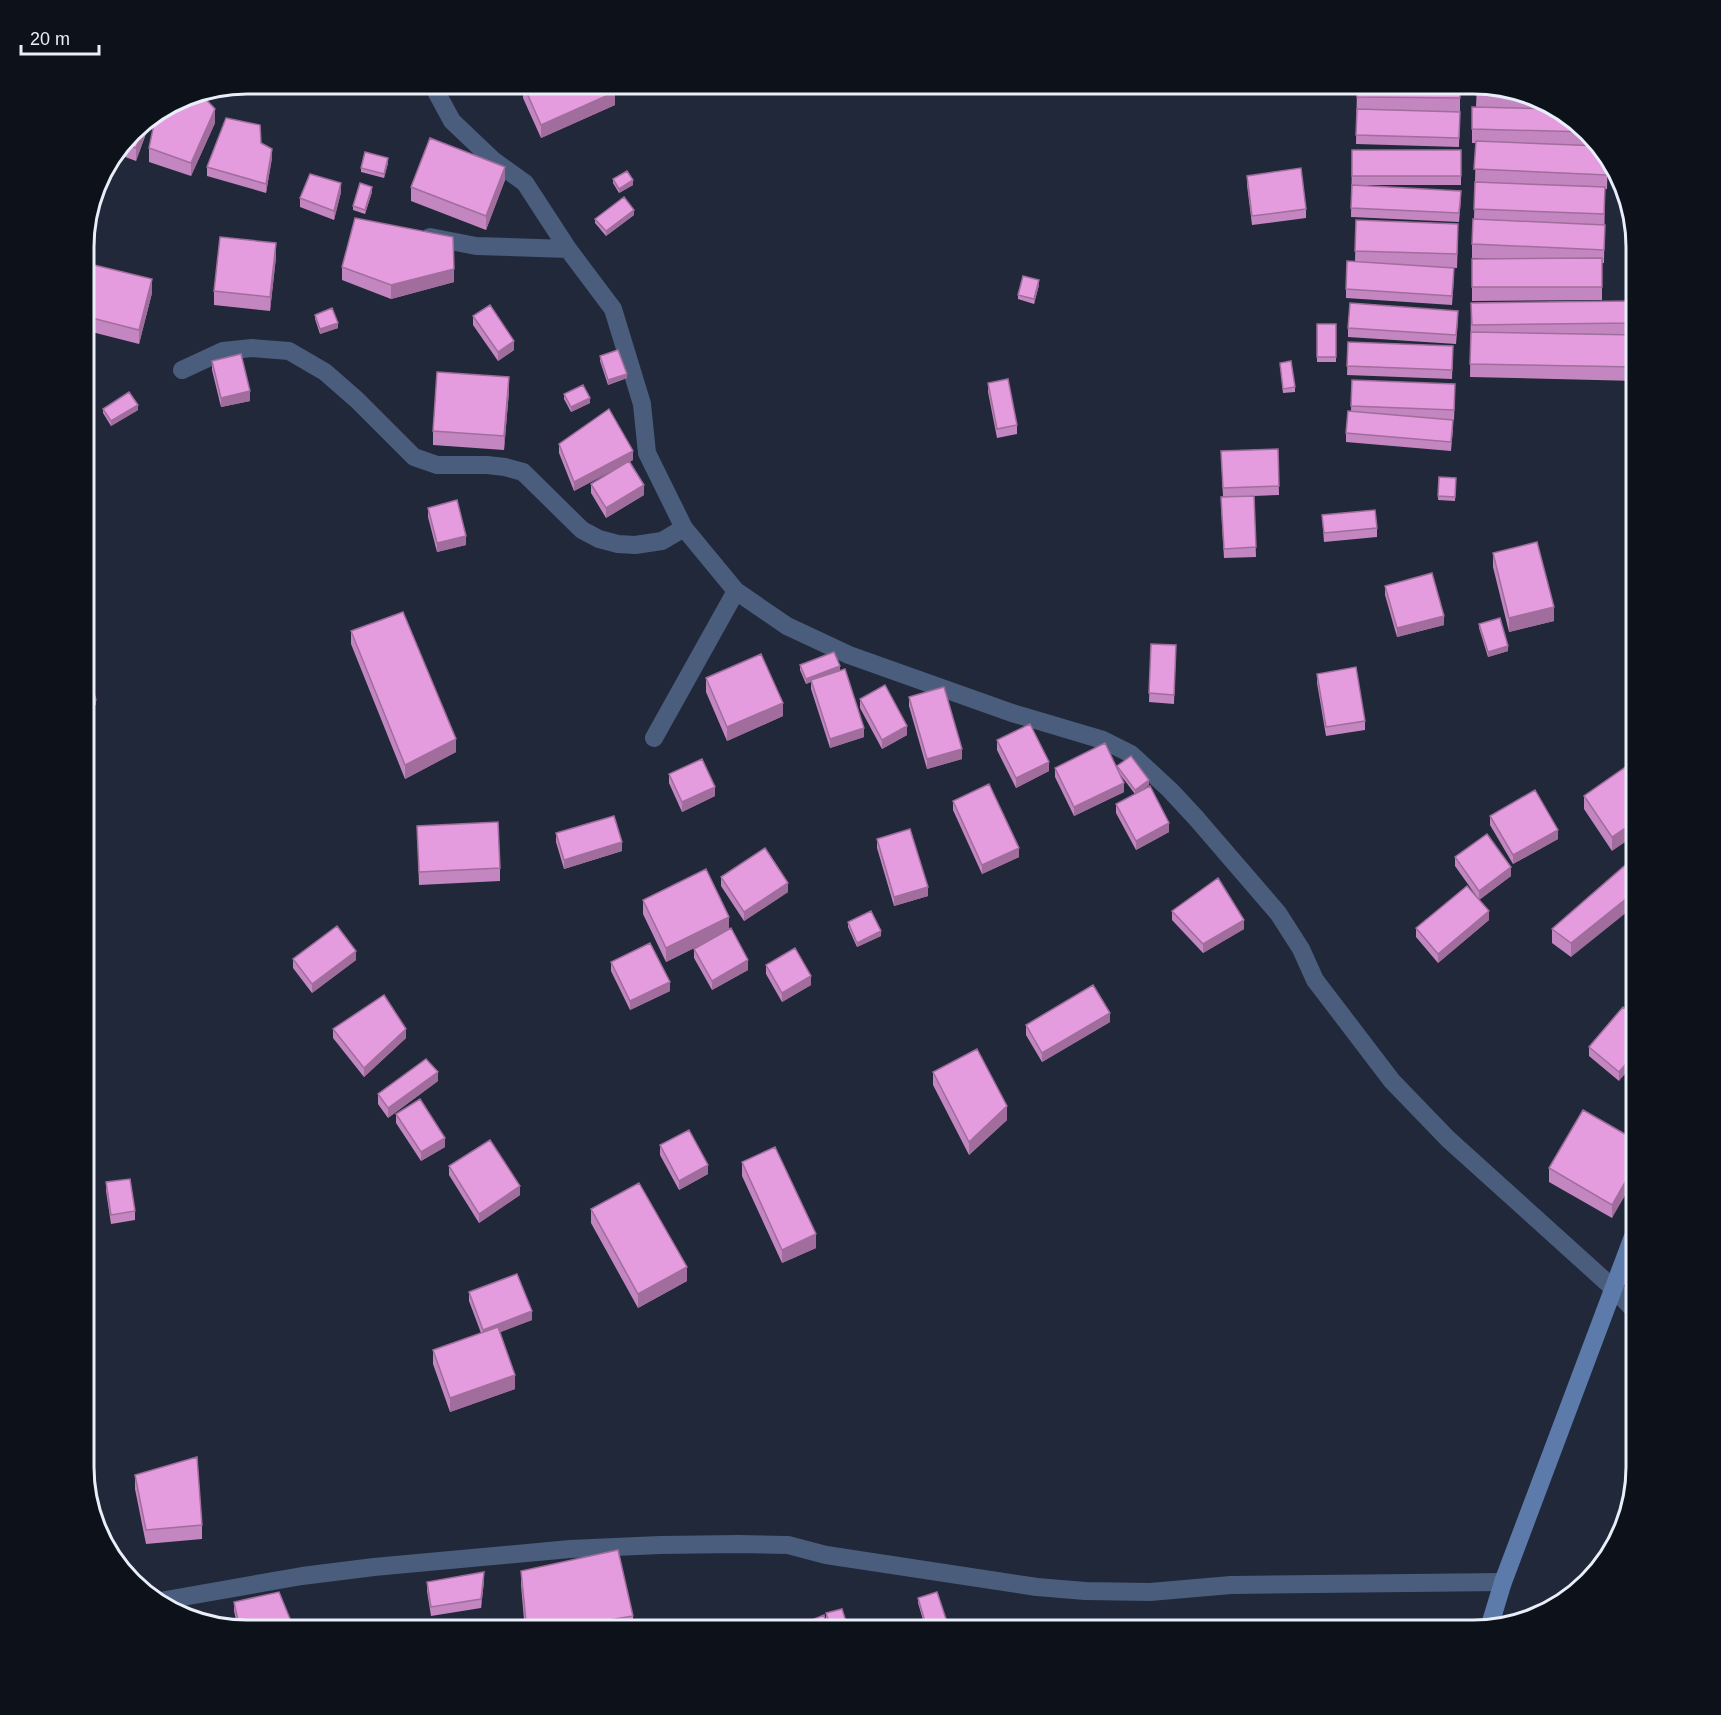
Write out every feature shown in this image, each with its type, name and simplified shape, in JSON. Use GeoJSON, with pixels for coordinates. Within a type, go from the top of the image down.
{"type":"FeatureCollection","features":[{"type":"Feature","properties":{"kind":"street"},"geometry":{"type":"LineString","coordinates":[[438,95],[452,121],[493,160],[525,183],[568,249],[613,309],[642,404],[647,453],[684,528],[736,591],[787,626],[849,655],[1012,713],[1103,740],[1131,754],[1177,797],[1278,913],[1301,949],[1315,980],[1392,1080],[1448,1138],[1626,1302]]}},
{"type":"Feature","properties":{"kind":"street"},"geometry":{"type":"LineString","coordinates":[[420,235],[476,246],[568,249]]}},
{"type":"Feature","properties":{"kind":"street"},"geometry":{"type":"LineString","coordinates":[[182,370],[223,351],[252,348],[289,351],[325,372],[357,400],[414,457],[437,465],[487,465],[523,472],[582,530],[599,539],[618,544],[635,545],[662,541],[684,528]]}},
{"type":"Feature","properties":{"kind":"street"},"geometry":{"type":"LineString","coordinates":[[654,738],[736,591]]}},
{"type":"Feature","properties":{"kind":"street"},"geometry":{"type":"LineString","coordinates":[[1492,1619],[1503,1582],[1626,1254]]}},
{"type":"Feature","properties":{"kind":"street"},"geometry":{"type":"LineString","coordinates":[[170,1599],[302,1576],[374,1567],[570,1549],[660,1545],[788,1545],[826,1555],[1037,1587],[1085,1591],[1150,1592],[1231,1585],[1503,1582]]}},
{"type":"Feature","properties":{"kind":"building"},"geometry":{"type":"Polygon","coordinates":[[[528,95],[608,95],[541,125],[528,95]]]}},
{"type":"Feature","properties":{"kind":"building"},"geometry":{"type":"Polygon","coordinates":[[[1357,95],[1460,95],[1460,98],[1357,97],[1357,95]]]}},
{"type":"Feature","properties":{"kind":"building"},"geometry":{"type":"Polygon","coordinates":[[[207,100],[215,109],[191,163],[149,148],[153,126],[162,120],[189,106],[207,100]]]}},
{"type":"Feature","properties":{"kind":"building"},"geometry":{"type":"Polygon","coordinates":[[[1472,107],[1538,109],[1575,132],[1472,129],[1472,107]]]}},
{"type":"Feature","properties":{"kind":"building"},"geometry":{"type":"Polygon","coordinates":[[[1357,109],[1460,112],[1459,138],[1356,135],[1357,109]]]}},
{"type":"Feature","properties":{"kind":"building"},"geometry":{"type":"Polygon","coordinates":[[[226,118],[260,125],[261,143],[272,149],[266,184],[207,167],[226,118]]]}},
{"type":"Feature","properties":{"kind":"building"},"geometry":{"type":"Polygon","coordinates":[[[430,138],[505,167],[486,216],[411,187],[430,138]]]}},
{"type":"Feature","properties":{"kind":"building"},"geometry":{"type":"Polygon","coordinates":[[[1476,141],[1589,146],[1607,175],[1474,169],[1476,141]]]}},
{"type":"Feature","properties":{"kind":"building"},"geometry":{"type":"Polygon","coordinates":[[[1352,150],[1461,150],[1461,176],[1352,176],[1352,150]]]}},
{"type":"Feature","properties":{"kind":"building"},"geometry":{"type":"Polygon","coordinates":[[[365,152],[388,158],[384,174],[361,168],[365,152]]]}},
{"type":"Feature","properties":{"kind":"building"},"geometry":{"type":"Polygon","coordinates":[[[1301,168],[1306,209],[1252,216],[1247,176],[1301,168]]]}},
{"type":"Feature","properties":{"kind":"building"},"geometry":{"type":"Polygon","coordinates":[[[627,171],[633,180],[619,189],[613,179],[627,171]]]}},
{"type":"Feature","properties":{"kind":"building"},"geometry":{"type":"Polygon","coordinates":[[[310,174],[341,183],[334,211],[300,198],[310,174]]]}},
{"type":"Feature","properties":{"kind":"building"},"geometry":{"type":"Polygon","coordinates":[[[1475,182],[1605,187],[1604,214],[1474,209],[1475,182]]]}},
{"type":"Feature","properties":{"kind":"building"},"geometry":{"type":"Polygon","coordinates":[[[360,183],[372,187],[365,210],[353,206],[360,183]]]}},
{"type":"Feature","properties":{"kind":"building"},"geometry":{"type":"Polygon","coordinates":[[[1352,185],[1461,191],[1459,213],[1351,208],[1352,185]]]}},
{"type":"Feature","properties":{"kind":"building"},"geometry":{"type":"Polygon","coordinates":[[[624,197],[634,210],[606,231],[595,219],[624,197]]]}},
{"type":"Feature","properties":{"kind":"building"},"geometry":{"type":"Polygon","coordinates":[[[355,218],[453,237],[454,269],[391,285],[342,267],[355,218]]]}},
{"type":"Feature","properties":{"kind":"building"},"geometry":{"type":"Polygon","coordinates":[[[1473,219],[1605,225],[1604,250],[1472,244],[1473,219]]]}},
{"type":"Feature","properties":{"kind":"building"},"geometry":{"type":"Polygon","coordinates":[[[1356,220],[1458,224],[1457,254],[1355,251],[1356,220]]]}},
{"type":"Feature","properties":{"kind":"building"},"geometry":{"type":"Polygon","coordinates":[[[220,237],[276,243],[270,297],[214,291],[220,237]]]}},
{"type":"Feature","properties":{"kind":"building"},"geometry":{"type":"Polygon","coordinates":[[[1602,258],[1602,287],[1472,287],[1472,259],[1602,258]]]}},
{"type":"Feature","properties":{"kind":"building"},"geometry":{"type":"Polygon","coordinates":[[[1347,261],[1454,268],[1452,296],[1346,289],[1347,261]]]}},
{"type":"Feature","properties":{"kind":"building"},"geometry":{"type":"Polygon","coordinates":[[[95,265],[152,279],[139,330],[95,319],[95,265]]]}},
{"type":"Feature","properties":{"kind":"building"},"geometry":{"type":"Polygon","coordinates":[[[1023,276],[1039,280],[1034,299],[1018,295],[1023,276]]]}},
{"type":"Feature","properties":{"kind":"building"},"geometry":{"type":"Polygon","coordinates":[[[1626,301],[1626,323],[1472,325],[1471,303],[1626,301]]]}},
{"type":"Feature","properties":{"kind":"building"},"geometry":{"type":"Polygon","coordinates":[[[1350,303],[1458,311],[1456,335],[1348,328],[1350,303]]]}},
{"type":"Feature","properties":{"kind":"building"},"geometry":{"type":"Polygon","coordinates":[[[490,305],[514,341],[498,352],[473,316],[490,305]]]}},
{"type":"Feature","properties":{"kind":"building"},"geometry":{"type":"Polygon","coordinates":[[[332,308],[338,323],[320,329],[315,315],[332,308]]]}},
{"type":"Feature","properties":{"kind":"building"},"geometry":{"type":"Polygon","coordinates":[[[1317,324],[1336,324],[1336,357],[1317,357],[1317,324]]]}},
{"type":"Feature","properties":{"kind":"building"},"geometry":{"type":"Polygon","coordinates":[[[1471,332],[1626,335],[1626,367],[1470,364],[1471,332]]]}},
{"type":"Feature","properties":{"kind":"building"},"geometry":{"type":"Polygon","coordinates":[[[1348,342],[1453,346],[1452,370],[1347,366],[1348,342]]]}},
{"type":"Feature","properties":{"kind":"building"},"geometry":{"type":"Polygon","coordinates":[[[618,350],[627,374],[608,380],[600,356],[618,350]]]}},
{"type":"Feature","properties":{"kind":"building"},"geometry":{"type":"Polygon","coordinates":[[[241,354],[250,391],[221,398],[212,361],[241,354]]]}},
{"type":"Feature","properties":{"kind":"building"},"geometry":{"type":"Polygon","coordinates":[[[1291,361],[1295,387],[1283,389],[1280,363],[1291,361]]]}},
{"type":"Feature","properties":{"kind":"building"},"geometry":{"type":"Polygon","coordinates":[[[437,372],[509,377],[504,436],[433,431],[437,372]]]}},
{"type":"Feature","properties":{"kind":"building"},"geometry":{"type":"Polygon","coordinates":[[[1008,379],[1017,425],[997,429],[988,383],[1008,379]]]}},
{"type":"Feature","properties":{"kind":"building"},"geometry":{"type":"Polygon","coordinates":[[[1352,380],[1455,384],[1454,410],[1351,406],[1352,380]]]}},
{"type":"Feature","properties":{"kind":"building"},"geometry":{"type":"Polygon","coordinates":[[[583,385],[590,398],[571,407],[564,394],[583,385]]]}},
{"type":"Feature","properties":{"kind":"building"},"geometry":{"type":"Polygon","coordinates":[[[129,392],[138,405],[111,421],[103,409],[129,392]]]}},
{"type":"Feature","properties":{"kind":"building"},"geometry":{"type":"Polygon","coordinates":[[[609,409],[633,451],[574,482],[559,444],[609,409]]]}},
{"type":"Feature","properties":{"kind":"building"},"geometry":{"type":"Polygon","coordinates":[[[1348,411],[1453,420],[1451,442],[1346,433],[1348,411]]]}},
{"type":"Feature","properties":{"kind":"building"},"geometry":{"type":"Polygon","coordinates":[[[1278,449],[1279,486],[1223,488],[1221,451],[1278,449]]]}},
{"type":"Feature","properties":{"kind":"building"},"geometry":{"type":"Polygon","coordinates":[[[629,461],[644,485],[606,508],[591,484],[629,461]]]}},
{"type":"Feature","properties":{"kind":"building"},"geometry":{"type":"Polygon","coordinates":[[[1439,477],[1456,478],[1455,497],[1438,496],[1439,477]]]}},
{"type":"Feature","properties":{"kind":"building"},"geometry":{"type":"Polygon","coordinates":[[[1254,496],[1256,547],[1224,549],[1221,497],[1254,496]]]}},
{"type":"Feature","properties":{"kind":"building"},"geometry":{"type":"Polygon","coordinates":[[[457,500],[466,536],[437,543],[428,508],[457,500]]]}},
{"type":"Feature","properties":{"kind":"building"},"geometry":{"type":"Polygon","coordinates":[[[1375,510],[1377,528],[1324,533],[1322,515],[1375,510]]]}},
{"type":"Feature","properties":{"kind":"building"},"geometry":{"type":"Polygon","coordinates":[[[1537,542],[1554,607],[1509,618],[1493,553],[1537,542]]]}},
{"type":"Feature","properties":{"kind":"building"},"geometry":{"type":"Polygon","coordinates":[[[1432,573],[1444,616],[1397,628],[1385,586],[1432,573]]]}},
{"type":"Feature","properties":{"kind":"building"},"geometry":{"type":"Polygon","coordinates":[[[403,612],[456,739],[405,765],[351,631],[403,612]]]}},
{"type":"Feature","properties":{"kind":"building"},"geometry":{"type":"Polygon","coordinates":[[[1500,618],[1508,646],[1488,652],[1479,624],[1500,618]]]}},
{"type":"Feature","properties":{"kind":"building"},"geometry":{"type":"Polygon","coordinates":[[[1151,644],[1176,645],[1174,695],[1149,693],[1151,644]]]}},
{"type":"Feature","properties":{"kind":"building"},"geometry":{"type":"Polygon","coordinates":[[[834,652],[840,666],[806,679],[800,665],[834,652]]]}},
{"type":"Feature","properties":{"kind":"building"},"geometry":{"type":"Polygon","coordinates":[[[761,654],[783,703],[727,727],[706,678],[761,654]]]}},
{"type":"Feature","properties":{"kind":"building"},"geometry":{"type":"Polygon","coordinates":[[[1356,667],[1365,721],[1326,727],[1317,674],[1356,667]]]}},
{"type":"Feature","properties":{"kind":"building"},"geometry":{"type":"Polygon","coordinates":[[[845,669],[864,728],[830,739],[811,680],[845,669]]]}},
{"type":"Feature","properties":{"kind":"building"},"geometry":{"type":"Polygon","coordinates":[[[885,685],[907,726],[882,740],[860,699],[885,685]]]}},
{"type":"Feature","properties":{"kind":"building"},"geometry":{"type":"Polygon","coordinates":[[[944,687],[962,749],[927,759],[909,697],[944,687]]]}},
{"type":"Feature","properties":{"kind":"building"},"geometry":{"type":"Polygon","coordinates":[[[1030,724],[1049,762],[1016,778],[997,740],[1030,724]]]}},
{"type":"Feature","properties":{"kind":"building"},"geometry":{"type":"Polygon","coordinates":[[[1105,743],[1124,783],[1074,807],[1055,768],[1105,743]]]}},
{"type":"Feature","properties":{"kind":"building"},"geometry":{"type":"Polygon","coordinates":[[[1131,756],[1149,780],[1135,790],[1117,766],[1131,756]]]}},
{"type":"Feature","properties":{"kind":"building"},"geometry":{"type":"Polygon","coordinates":[[[702,759],[715,787],[682,802],[669,774],[702,759]]]}},
{"type":"Feature","properties":{"kind":"building"},"geometry":{"type":"Polygon","coordinates":[[[1626,767],[1626,827],[1612,837],[1584,796],[1626,767]]]}},
{"type":"Feature","properties":{"kind":"building"},"geometry":{"type":"Polygon","coordinates":[[[989,784],[1019,848],[982,865],[953,801],[989,784]]]}},
{"type":"Feature","properties":{"kind":"building"},"geometry":{"type":"Polygon","coordinates":[[[1150,786],[1169,823],[1136,841],[1116,804],[1150,786]]]}},
{"type":"Feature","properties":{"kind":"building"},"geometry":{"type":"Polygon","coordinates":[[[1535,790],[1558,830],[1513,855],[1490,816],[1535,790]]]}},
{"type":"Feature","properties":{"kind":"building"},"geometry":{"type":"Polygon","coordinates":[[[614,816],[622,842],[564,860],[556,833],[614,816]]]}},
{"type":"Feature","properties":{"kind":"building"},"geometry":{"type":"Polygon","coordinates":[[[498,822],[500,868],[419,872],[417,826],[498,822]]]}},
{"type":"Feature","properties":{"kind":"building"},"geometry":{"type":"Polygon","coordinates":[[[910,829],[928,887],[894,897],[877,839],[910,829]]]}},
{"type":"Feature","properties":{"kind":"building"},"geometry":{"type":"Polygon","coordinates":[[[1487,834],[1511,867],[1479,891],[1455,857],[1487,834]]]}},
{"type":"Feature","properties":{"kind":"building"},"geometry":{"type":"Polygon","coordinates":[[[765,848],[788,883],[744,912],[721,877],[765,848]]]}},
{"type":"Feature","properties":{"kind":"building"},"geometry":{"type":"Polygon","coordinates":[[[1626,865],[1626,899],[1571,943],[1552,929],[1626,865]]]}},
{"type":"Feature","properties":{"kind":"building"},"geometry":{"type":"Polygon","coordinates":[[[706,869],[729,917],[666,948],[643,900],[706,869]]]}},
{"type":"Feature","properties":{"kind":"building"},"geometry":{"type":"Polygon","coordinates":[[[1218,878],[1244,920],[1203,944],[1172,911],[1218,878]]]}},
{"type":"Feature","properties":{"kind":"building"},"geometry":{"type":"Polygon","coordinates":[[[1467,886],[1489,911],[1438,954],[1416,928],[1467,886]]]}},
{"type":"Feature","properties":{"kind":"building"},"geometry":{"type":"Polygon","coordinates":[[[871,911],[881,931],[857,943],[848,922],[871,911]]]}},
{"type":"Feature","properties":{"kind":"building"},"geometry":{"type":"Polygon","coordinates":[[[337,926],[356,951],[312,984],[293,959],[337,926]]]}},
{"type":"Feature","properties":{"kind":"building"},"geometry":{"type":"Polygon","coordinates":[[[731,928],[748,960],[712,981],[694,949],[731,928]]]}},
{"type":"Feature","properties":{"kind":"building"},"geometry":{"type":"Polygon","coordinates":[[[650,943],[670,982],[630,1001],[611,962],[650,943]]]}},
{"type":"Feature","properties":{"kind":"building"},"geometry":{"type":"Polygon","coordinates":[[[795,948],[811,976],[782,993],[766,965],[795,948]]]}},
{"type":"Feature","properties":{"kind":"building"},"geometry":{"type":"Polygon","coordinates":[[[1093,985],[1110,1013],[1042,1053],[1026,1025],[1093,985]]]}},
{"type":"Feature","properties":{"kind":"building"},"geometry":{"type":"Polygon","coordinates":[[[384,995],[406,1029],[364,1068],[333,1029],[384,995]]]}},
{"type":"Feature","properties":{"kind":"building"},"geometry":{"type":"Polygon","coordinates":[[[1623,1007],[1626,1010],[1626,1064],[1619,1072],[1589,1047],[1623,1007]]]}},
{"type":"Feature","properties":{"kind":"building"},"geometry":{"type":"Polygon","coordinates":[[[977,1049],[1007,1106],[969,1142],[933,1072],[977,1049]]]}},
{"type":"Feature","properties":{"kind":"building"},"geometry":{"type":"Polygon","coordinates":[[[426,1059],[438,1072],[388,1108],[378,1094],[426,1059]]]}},
{"type":"Feature","properties":{"kind":"building"},"geometry":{"type":"Polygon","coordinates":[[[420,1099],[445,1138],[421,1152],[396,1114],[420,1099]]]}},
{"type":"Feature","properties":{"kind":"building"},"geometry":{"type":"Polygon","coordinates":[[[1583,1110],[1626,1135],[1626,1180],[1612,1205],[1549,1168],[1583,1110]]]}},
{"type":"Feature","properties":{"kind":"building"},"geometry":{"type":"Polygon","coordinates":[[[689,1130],[708,1165],[679,1181],[660,1145],[689,1130]]]}},
{"type":"Feature","properties":{"kind":"building"},"geometry":{"type":"Polygon","coordinates":[[[490,1140],[520,1186],[479,1214],[449,1166],[490,1140]]]}},
{"type":"Feature","properties":{"kind":"building"},"geometry":{"type":"Polygon","coordinates":[[[775,1147],[816,1234],[782,1250],[742,1162],[775,1147]]]}},
{"type":"Feature","properties":{"kind":"building"},"geometry":{"type":"Polygon","coordinates":[[[130,1179],[135,1211],[111,1215],[106,1182],[130,1179]]]}},
{"type":"Feature","properties":{"kind":"building"},"geometry":{"type":"Polygon","coordinates":[[[639,1183],[687,1267],[638,1294],[591,1209],[639,1183]]]}},
{"type":"Feature","properties":{"kind":"building"},"geometry":{"type":"Polygon","coordinates":[[[517,1274],[532,1311],[483,1330],[469,1292],[517,1274]]]}},
{"type":"Feature","properties":{"kind":"building"},"geometry":{"type":"Polygon","coordinates":[[[498,1327],[515,1375],[450,1398],[433,1350],[498,1327]]]}},
{"type":"Feature","properties":{"kind":"building"},"geometry":{"type":"Polygon","coordinates":[[[197,1457],[202,1525],[146,1530],[135,1475],[197,1457]]]}},
{"type":"Feature","properties":{"kind":"building"},"geometry":{"type":"Polygon","coordinates":[[[618,1550],[633,1616],[609,1620],[526,1620],[521,1571],[618,1550]]]}},
{"type":"Feature","properties":{"kind":"building"},"geometry":{"type":"Polygon","coordinates":[[[484,1572],[481,1599],[431,1607],[427,1582],[484,1572]]]}},
{"type":"Feature","properties":{"kind":"building"},"geometry":{"type":"Polygon","coordinates":[[[279,1592],[290,1620],[238,1620],[234,1602],[279,1592]]]}},
{"type":"Feature","properties":{"kind":"building"},"geometry":{"type":"Polygon","coordinates":[[[937,1592],[946,1619],[925,1620],[918,1598],[937,1592]]]}},
{"type":"Feature","properties":{"kind":"building"},"geometry":{"type":"Polygon","coordinates":[[[842,1609],[846,1620],[828,1620],[826,1613],[842,1609]]]}},
{"type":"Feature","properties":{"kind":"building"},"geometry":{"type":"Polygon","coordinates":[[[824,1615],[825,1620],[812,1620],[824,1615]]]}}]}
